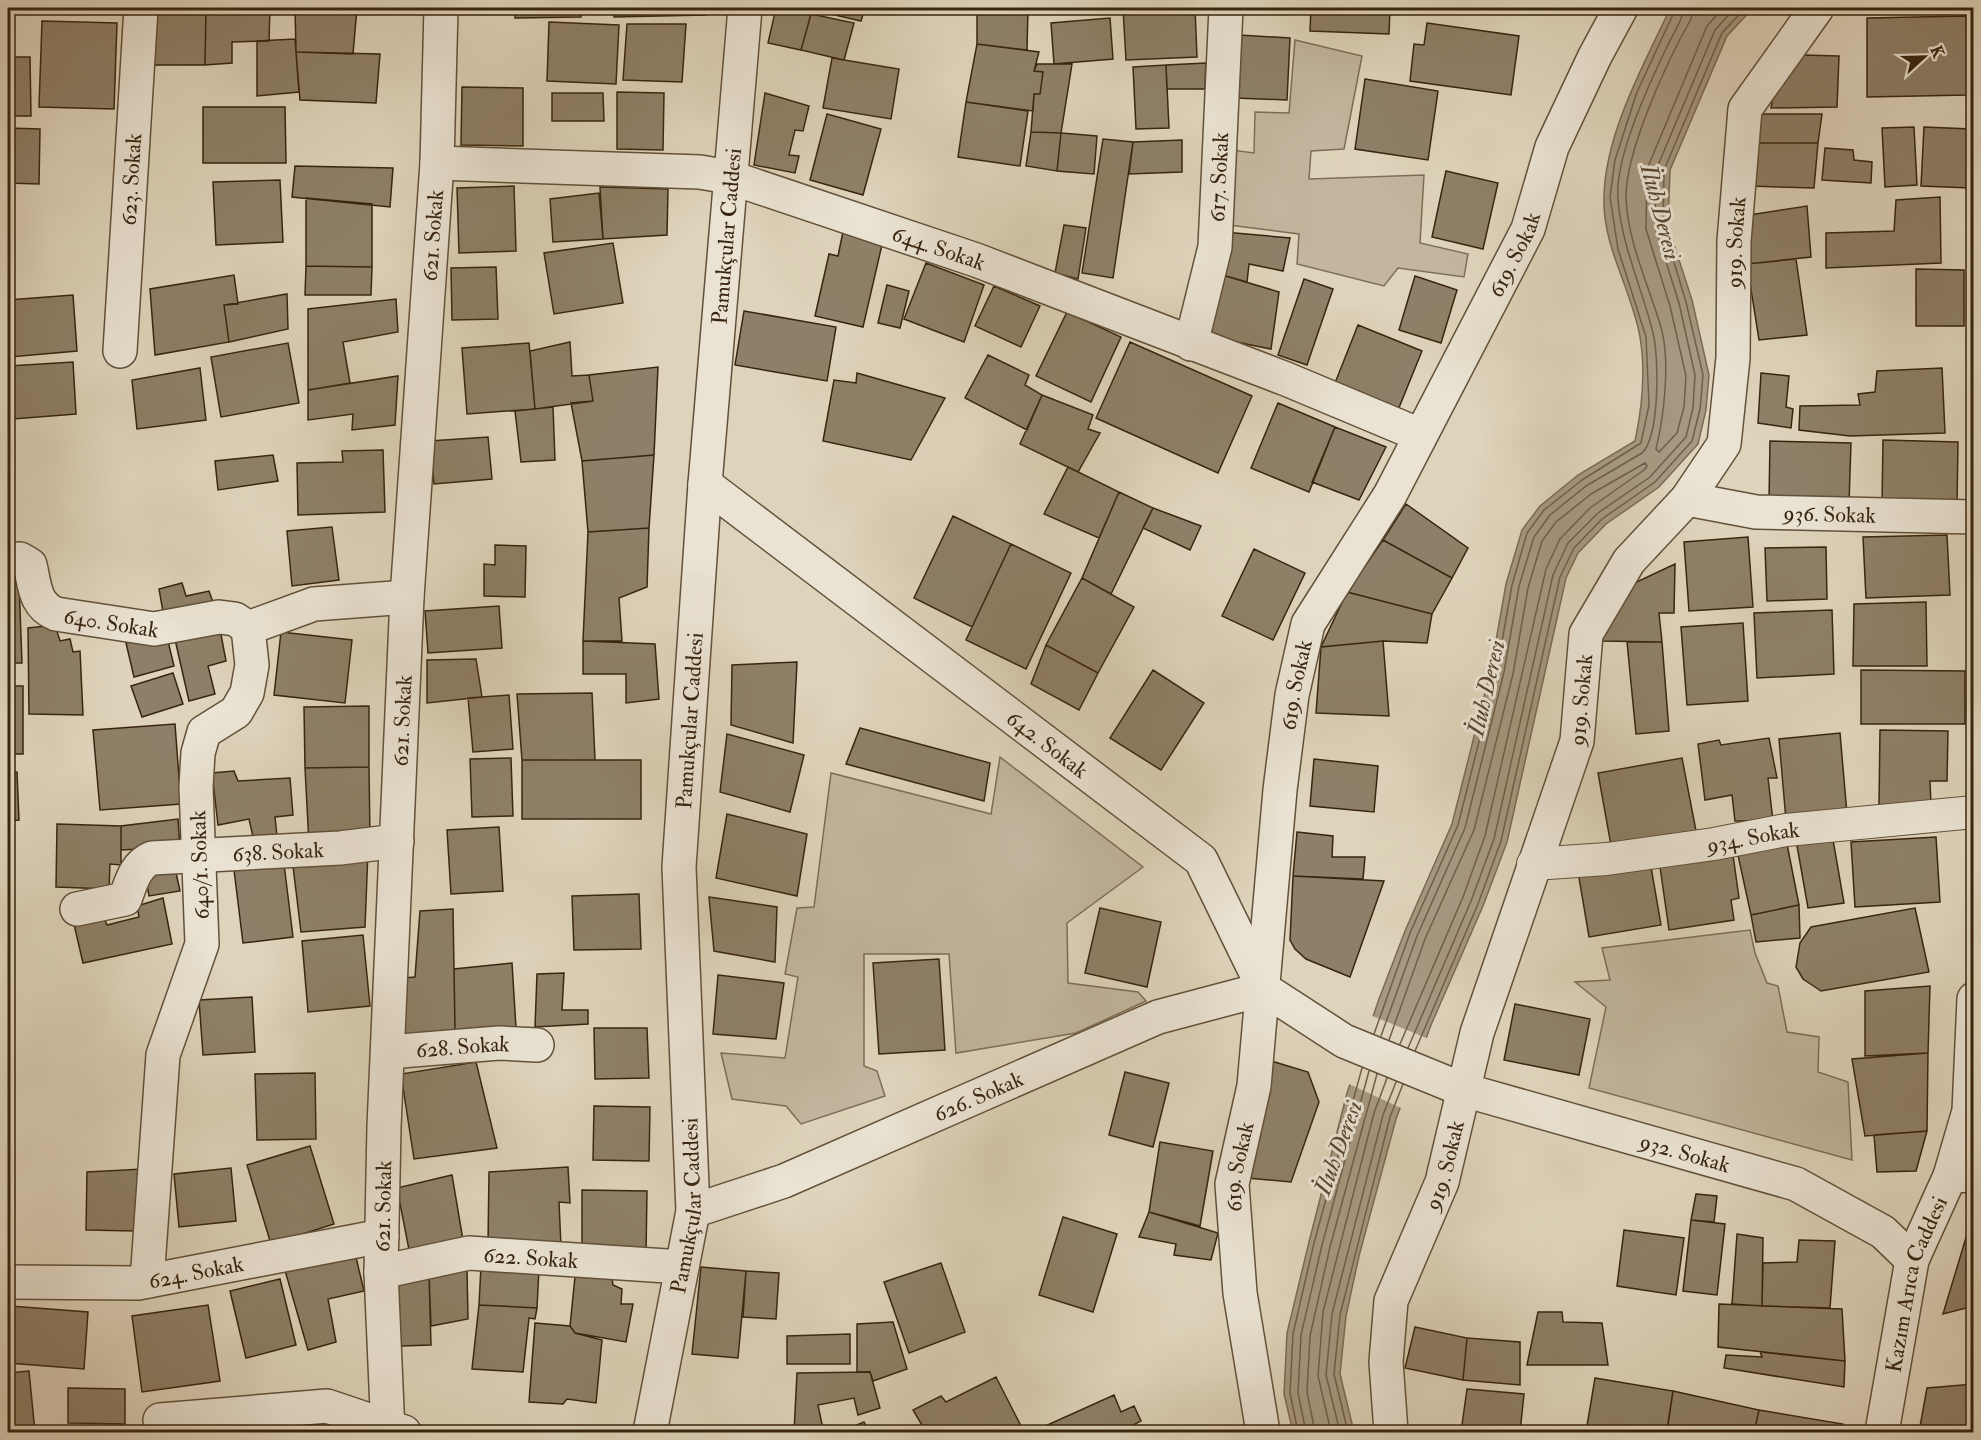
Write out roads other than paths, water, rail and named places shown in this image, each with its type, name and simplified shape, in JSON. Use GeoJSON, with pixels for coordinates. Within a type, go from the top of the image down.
{"type":"FeatureCollection","features":[{"type":"Feature","properties":{"kind":"street","name":"623. Sokak"},"geometry":{"type":"LineString","coordinates":[[120,351],[141,8]]}},
{"type":"Feature","properties":{"kind":"street","name":"621. Sokak"},"geometry":{"type":"LineString","coordinates":[[393,1430],[381,1272],[387,1052],[407,597],[437,163],[441,8]]}},
{"type":"Feature","properties":{"kind":"street","name":"Pamukçular Caddesi"},"geometry":{"type":"LineString","coordinates":[[650,1432],[693,1211],[679,867],[705,484],[745,8]]}},
{"type":"Feature","properties":{"kind":"street","name":"617. Sokak"},"geometry":{"type":"LineString","coordinates":[[1191,344],[1215,247],[1226,8]]}},
{"type":"Feature","properties":{"kind":"street","name":"619. Sokak"},"geometry":{"type":"LineString","coordinates":[[1263,1432],[1240,1293],[1232,1184],[1254,1086],[1280,789],[1292,695],[1308,624],[1390,495],[1528,229],[1552,147],[1595,56],[1621,8]]}},
{"type":"Feature","properties":{"kind":"street","name":"919. Sokak"},"geometry":{"type":"LineString","coordinates":[[1391,1432],[1386,1362],[1391,1301],[1442,1182],[1453,1086],[1477,1032],[1577,741],[1586,634],[1629,561],[1687,499],[1724,444],[1733,358],[1734,241],[1744,109],[1817,8]]}},
{"type":"Feature","properties":{"kind":"street","name":"644. Sokak"},"geometry":{"type":"LineString","coordinates":[[437,163],[700,172],[729,177],[976,260],[1286,379],[1420,435]]}},
{"type":"Feature","properties":{"kind":"street","name":"642. Sokak"},"geometry":{"type":"LineString","coordinates":[[705,484],[1201,860],[1264,989]]}},
{"type":"Feature","properties":{"kind":"street","name":"936. Sokak"},"geometry":{"type":"LineString","coordinates":[[1687,499],[1756,512],[1974,517]]}},
{"type":"Feature","properties":{"kind":"street","name":"640. Sokak"},"geometry":{"type":"LineString","coordinates":[[8,560],[20,559],[30,565],[39,602],[45,609],[56,614],[154,629],[219,617],[235,620],[248,627]]}},
{"type":"Feature","properties":{"kind":"street"},"geometry":{"type":"LineString","coordinates":[[248,627],[314,604],[407,597]]}},
{"type":"Feature","properties":{"kind":"street","name":"640/1. Sokak"},"geometry":{"type":"LineString","coordinates":[[147,1281],[163,1055],[202,944],[198,855],[198,753],[204,732],[236,712],[247,693],[252,665],[248,627]]}},
{"type":"Feature","properties":{"kind":"street","name":"934. Sokak"},"geometry":{"type":"LineString","coordinates":[[1533,864],[1607,859],[1714,844],[1786,830],[1974,812]]}},
{"type":"Feature","properties":{"kind":"street","name":"638. Sokak"},"geometry":{"type":"LineString","coordinates":[[77,909],[125,899],[135,873],[144,861],[152,858],[339,848],[397,842]]}},
{"type":"Feature","properties":{"kind":"street","name":"932. Sokak"},"geometry":{"type":"LineString","coordinates":[[1264,989],[1344,1041],[1453,1086],[1796,1184],[1883,1232],[1912,1260]]}},
{"type":"Feature","properties":{"kind":"street","name":"626. Sokak"},"geometry":{"type":"LineString","coordinates":[[693,1211],[784,1181],[1158,1017],[1264,989]]}},
{"type":"Feature","properties":{"kind":"street","name":"Kazım Arıca Caddesi"},"geometry":{"type":"LineString","coordinates":[[1882,1432],[1912,1260],[1962,1175],[1971,1110],[1974,999]]}},
{"type":"Feature","properties":{"kind":"street","name":"628. Sokak"},"geometry":{"type":"LineString","coordinates":[[387,1052],[499,1043],[537,1045]]}},
{"type":"Feature","properties":{"kind":"street","name":"624. Sokak"},"geometry":{"type":"LineString","coordinates":[[8,1282],[147,1281],[382,1236]]}},
{"type":"Feature","properties":{"kind":"street","name":"622. Sokak"},"geometry":{"type":"LineString","coordinates":[[381,1272],[469,1253],[682,1267]]}},
{"type":"Feature","properties":{"kind":"street"},"geometry":{"type":"LineString","coordinates":[[160,1420],[327,1406],[393,1430]]}},
{"type":"Feature","properties":{"kind":"water","name":"İluh Deresi"},"geometry":{"type":"Polygon","coordinates":[[[1673,8],[1753,8],[1727,36],[1670,170],[1668,226],[1692,300],[1709,375],[1706,410],[1698,444],[1659,487],[1606,524],[1578,553],[1566,578],[1507,842],[1483,906],[1431,1025],[1396,1119],[1359,1256],[1346,1316],[1340,1374],[1354,1432],[1293,1432],[1284,1394],[1287,1333],[1309,1242],[1347,1093],[1379,999],[1405,931],[1452,824],[1491,669],[1506,584],[1522,530],[1540,506],[1578,475],[1635,441],[1642,390],[1642,350],[1636,319],[1608,233],[1604,197],[1606,174],[1618,126],[1627,102],[1668,13],[1673,8]]]}}]}
